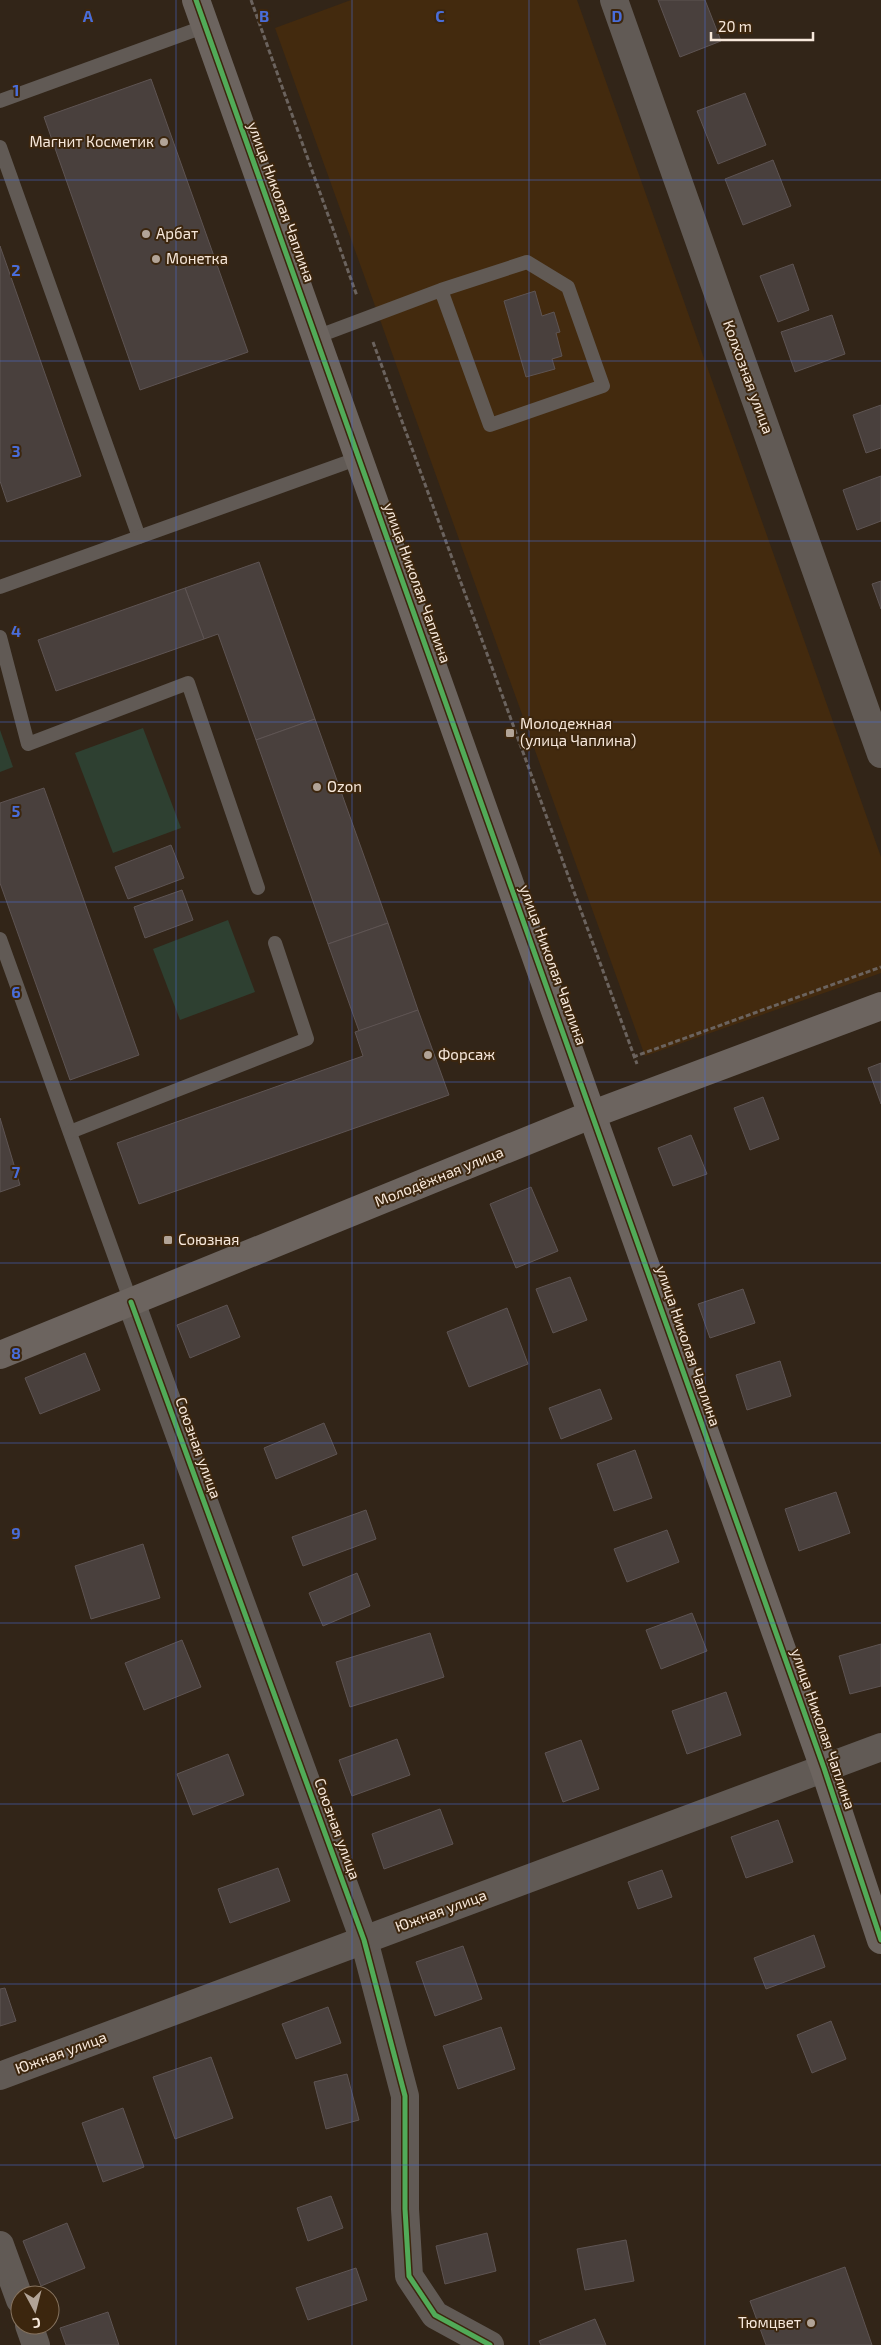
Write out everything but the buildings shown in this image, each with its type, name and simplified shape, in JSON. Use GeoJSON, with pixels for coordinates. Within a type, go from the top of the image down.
{"type":"FeatureCollection","features":[{"type":"Feature","properties":{"kind":"street","name":"улица Николая Чаплина"},"geometry":{"type":"LineString","coordinates":[[196,0],[824,1768],[881,1940]]}},
{"type":"Feature","properties":{"kind":"street","name":"Колхозная улица"},"geometry":{"type":"LineString","coordinates":[[614,0],[881,754]]}},
{"type":"Feature","properties":{"kind":"street","name":"Молодёжная улица"},"geometry":{"type":"LineString","coordinates":[[0,1355],[593,1114],[881,1006]]}},
{"type":"Feature","properties":{"kind":"street","name":"Союзная улица"},"geometry":{"type":"LineString","coordinates":[[132,1302],[364,1940],[405,2096],[405,2209],[409,2276],[435,2315],[490,2345]]}},
{"type":"Feature","properties":{"kind":"street","name":"Южная улица"},"geometry":{"type":"LineString","coordinates":[[0,2076],[881,1747]]}},
{"type":"Feature","properties":{"kind":"street"},"geometry":{"type":"LineString","coordinates":[[0,2244],[15,2285]]}},
{"type":"Feature","properties":{"kind":"lane"},"geometry":{"type":"LineString","coordinates":[[0,100],[206,26]]}},
{"type":"Feature","properties":{"kind":"lane"},"geometry":{"type":"LineString","coordinates":[[0,147],[139,537]]}},
{"type":"Feature","properties":{"kind":"lane"},"geometry":{"type":"LineString","coordinates":[[316,337],[441,290],[527,262],[568,287],[603,386],[490,425],[441,290]]}},
{"type":"Feature","properties":{"kind":"lane"},"geometry":{"type":"LineString","coordinates":[[0,587],[359,458]]}},
{"type":"Feature","properties":{"kind":"lane"},"geometry":{"type":"LineString","coordinates":[[0,637],[28,744],[188,683],[258,888]]}},
{"type":"Feature","properties":{"kind":"lane"},"geometry":{"type":"LineString","coordinates":[[0,939],[132,1302]]}},
{"type":"Feature","properties":{"kind":"lane"},"geometry":{"type":"LineString","coordinates":[[70,1132],[307,1039],[275,943]]}},
{"type":"Feature","properties":{"kind":"path"},"geometry":{"type":"LineString","coordinates":[[251,0],[632,1057],[652,1092]]}},
{"type":"Feature","properties":{"kind":"path"},"geometry":{"type":"LineString","coordinates":[[632,1057],[881,967]]}},
{"type":"Feature","properties":{"kind":"shaded area"},"geometry":{"type":"Polygon","coordinates":[[[351,0],[577,0],[881,857],[881,973],[645,1056],[275,28],[351,0]]]}},
{"type":"Feature","properties":{"kind":"green space"},"geometry":{"type":"Polygon","coordinates":[[[143,728],[181,828],[113,853],[75,753],[143,728]]]}},
{"type":"Feature","properties":{"kind":"green space"},"geometry":{"type":"Polygon","coordinates":[[[0,730],[13,767],[0,772],[0,730]]]}},
{"type":"Feature","properties":{"kind":"green space"},"geometry":{"type":"Polygon","coordinates":[[[228,920],[255,992],[180,1020],[153,949],[228,920]]]}},
{"type":"Feature","properties":{"kind":"cycle path"},"geometry":{"type":"LineString","coordinates":[[196,0],[824,1768],[881,1940]]}},
{"type":"Feature","properties":{"kind":"cycle path"},"geometry":{"type":"LineString","coordinates":[[131,1302],[364,1940],[405,2096],[405,2209],[409,2276],[435,2315],[490,2345]]}},
{"type":"Feature","properties":{"kind":"place","name":"Магнит Косметик"},"geometry":{"type":"Point","coordinates":[164,142]}},
{"type":"Feature","properties":{"kind":"place","name":"Арбат"},"geometry":{"type":"Point","coordinates":[146,234]}},
{"type":"Feature","properties":{"kind":"place","name":"Монетка"},"geometry":{"type":"Point","coordinates":[156,259]}},
{"type":"Feature","properties":{"kind":"place","name":"Молодежная (улица Чаплина)"},"geometry":{"type":"Point","coordinates":[510,733]}},
{"type":"Feature","properties":{"kind":"place","name":"Ozon"},"geometry":{"type":"Point","coordinates":[317,787]}},
{"type":"Feature","properties":{"kind":"place","name":"Форсаж"},"geometry":{"type":"Point","coordinates":[428,1055]}},
{"type":"Feature","properties":{"kind":"place","name":"Союзная"},"geometry":{"type":"Point","coordinates":[168,1240]}},
{"type":"Feature","properties":{"kind":"place","name":"Тюмцвет"},"geometry":{"type":"Point","coordinates":[811,2323]}}]}
